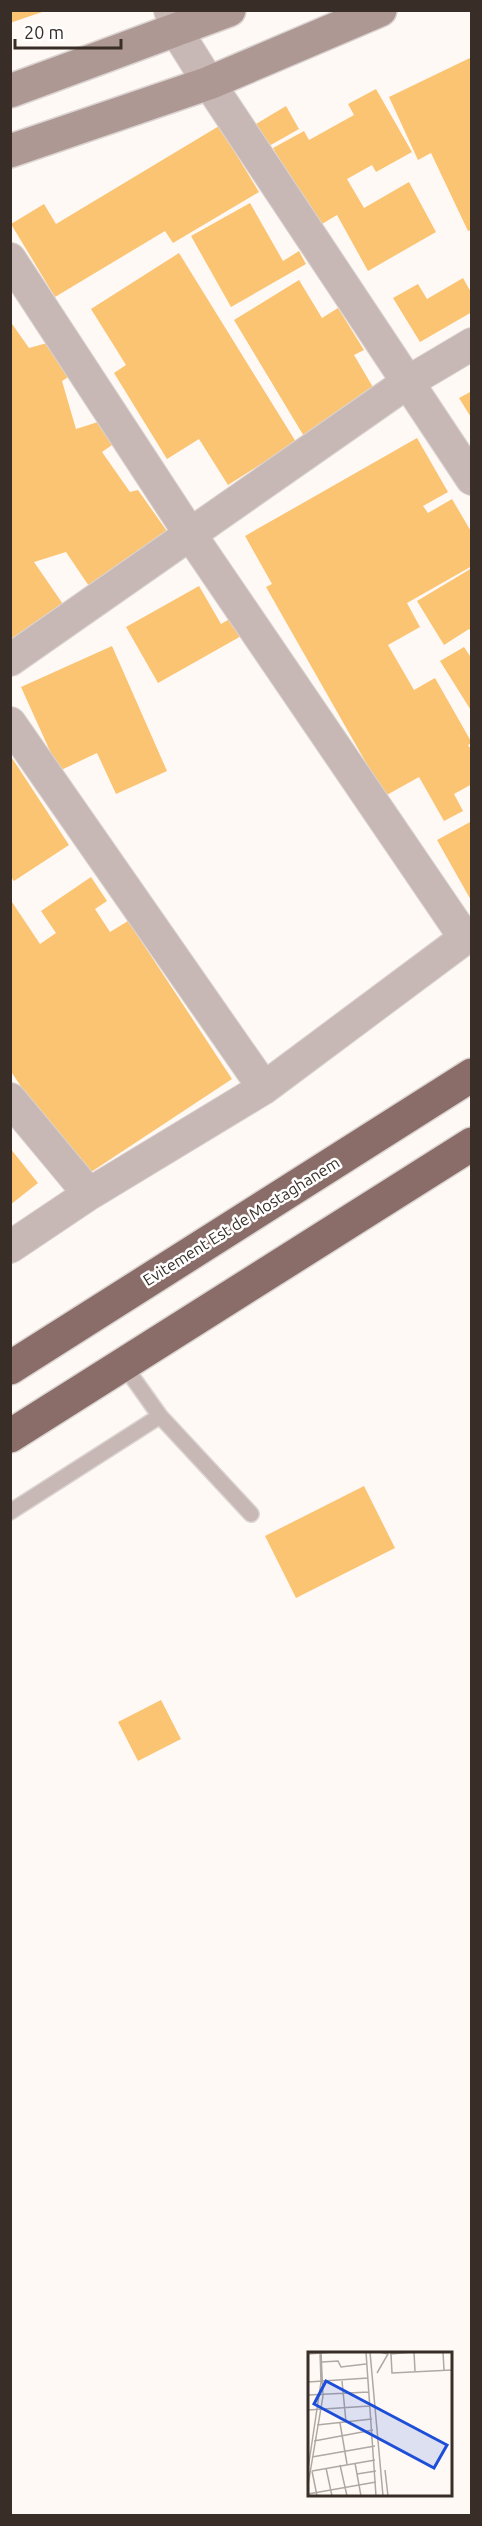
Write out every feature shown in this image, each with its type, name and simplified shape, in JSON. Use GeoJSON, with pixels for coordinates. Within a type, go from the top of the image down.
{"type":"FeatureCollection","features":[{"type":"Feature","properties":{"kind":"highway","name":"Evitement Est de Mostaghanem"},"geometry":{"type":"LineString","coordinates":[[10,1368],[471,1075]]}},
{"type":"Feature","properties":{"kind":"highway"},"geometry":{"type":"LineString","coordinates":[[10,1436],[471,1144]]}},
{"type":"Feature","properties":{"kind":"street"},"geometry":{"type":"LineString","coordinates":[[10,91],[173,21],[229,10]]}},
{"type":"Feature","properties":{"kind":"street"},"geometry":{"type":"LineString","coordinates":[[10,151],[209,83],[380,10]]}},
{"type":"Feature","properties":{"kind":"street"},"geometry":{"type":"LineString","coordinates":[[173,21],[209,83],[471,479]]}},
{"type":"Feature","properties":{"kind":"street"},"geometry":{"type":"LineString","coordinates":[[10,259],[190,534],[468,936],[264,1088],[89,1194],[10,1247]]}},
{"type":"Feature","properties":{"kind":"street"},"geometry":{"type":"LineString","coordinates":[[10,660],[408,382],[471,344]]}},
{"type":"Feature","properties":{"kind":"street"},"geometry":{"type":"LineString","coordinates":[[10,723],[264,1088]]}},
{"type":"Feature","properties":{"kind":"street"},"geometry":{"type":"LineString","coordinates":[[10,1099],[89,1194]]}},
{"type":"Feature","properties":{"kind":"lane"},"geometry":{"type":"LineString","coordinates":[[123,1364],[160,1416],[251,1514]]}},
{"type":"Feature","properties":{"kind":"lane"},"geometry":{"type":"LineString","coordinates":[[10,1512],[160,1416]]}},
{"type":"Feature","properties":{"kind":"building"},"geometry":{"type":"Polygon","coordinates":[[[10,10],[45,10],[45,11],[10,23],[10,10]]]}},
{"type":"Feature","properties":{"kind":"building"},"geometry":{"type":"Polygon","coordinates":[[[472,57],[472,230],[468,231],[431,153],[418,160],[389,97],[472,57]]]}},
{"type":"Feature","properties":{"kind":"building"},"geometry":{"type":"Polygon","coordinates":[[[376,89],[412,152],[376,172],[372,165],[347,179],[364,208],[409,182],[436,232],[368,271],[337,215],[317,227],[273,148],[304,131],[309,140],[354,115],[348,104],[376,89]]]}},
{"type":"Feature","properties":{"kind":"building"},"geometry":{"type":"Polygon","coordinates":[[[286,106],[299,129],[269,146],[256,124],[286,106]]]}},
{"type":"Feature","properties":{"kind":"building"},"geometry":{"type":"Polygon","coordinates":[[[219,126],[259,192],[173,243],[165,231],[55,297],[11,224],[44,204],[56,224],[219,126]]]}},
{"type":"Feature","properties":{"kind":"building"},"geometry":{"type":"Polygon","coordinates":[[[250,203],[283,261],[299,251],[306,264],[231,307],[191,236],[250,203]]]}},
{"type":"Feature","properties":{"kind":"building"},"geometry":{"type":"Polygon","coordinates":[[[179,253],[296,442],[228,485],[199,439],[167,459],[114,373],[126,365],[91,309],[179,253]]]}},
{"type":"Feature","properties":{"kind":"building"},"geometry":{"type":"Polygon","coordinates":[[[463,278],[472,294],[472,312],[420,342],[393,298],[418,284],[427,299],[463,278]]]}},
{"type":"Feature","properties":{"kind":"building"},"geometry":{"type":"Polygon","coordinates":[[[299,280],[322,318],[338,308],[364,350],[354,355],[377,394],[305,438],[234,320],[299,280]]]}},
{"type":"Feature","properties":{"kind":"building"},"geometry":{"type":"Polygon","coordinates":[[[10,321],[29,348],[47,343],[70,376],[62,381],[76,429],[101,421],[115,443],[102,452],[130,492],[138,490],[176,544],[97,598],[66,552],[34,562],[65,607],[10,641],[10,321]]]}},
{"type":"Feature","properties":{"kind":"building"},"geometry":{"type":"Polygon","coordinates":[[[472,391],[472,419],[459,398],[472,391]]]}},
{"type":"Feature","properties":{"kind":"building"},"geometry":{"type":"Polygon","coordinates":[[[417,438],[448,492],[423,506],[428,513],[452,499],[472,533],[472,566],[407,603],[420,627],[388,645],[414,690],[435,678],[472,743],[468,745],[472,751],[472,784],[454,794],[463,811],[444,821],[419,777],[385,796],[266,587],[272,584],[245,536],[417,438]]]}},
{"type":"Feature","properties":{"kind":"building"},"geometry":{"type":"Polygon","coordinates":[[[472,568],[472,632],[469,629],[444,645],[417,601],[472,568]]]}},
{"type":"Feature","properties":{"kind":"building"},"geometry":{"type":"Polygon","coordinates":[[[199,586],[221,624],[233,617],[243,635],[158,683],[126,627],[199,586]]]}},
{"type":"Feature","properties":{"kind":"building"},"geometry":{"type":"Polygon","coordinates":[[[112,646],[167,771],[116,794],[97,753],[59,771],[21,687],[112,646]]]}},
{"type":"Feature","properties":{"kind":"building"},"geometry":{"type":"Polygon","coordinates":[[[464,647],[472,659],[472,712],[440,661],[464,647]]]}},
{"type":"Feature","properties":{"kind":"building"},"geometry":{"type":"Polygon","coordinates":[[[10,755],[69,845],[14,881],[10,876],[10,755]]]}},
{"type":"Feature","properties":{"kind":"building"},"geometry":{"type":"Polygon","coordinates":[[[472,821],[472,902],[437,840],[472,821]]]}},
{"type":"Feature","properties":{"kind":"building"},"geometry":{"type":"Polygon","coordinates":[[[91,877],[107,901],[95,909],[110,932],[128,921],[232,1079],[82,1178],[10,1070],[10,899],[40,944],[56,933],[41,911],[91,877]]]}},
{"type":"Feature","properties":{"kind":"building"},"geometry":{"type":"Polygon","coordinates":[[[10,1148],[38,1183],[10,1205],[10,1148]]]}},
{"type":"Feature","properties":{"kind":"building"},"geometry":{"type":"Polygon","coordinates":[[[364,1486],[395,1548],[296,1598],[265,1536],[364,1486]]]}},
{"type":"Feature","properties":{"kind":"building"},"geometry":{"type":"Polygon","coordinates":[[[161,1700],[181,1739],[138,1761],[118,1722],[161,1700]]]}}]}
